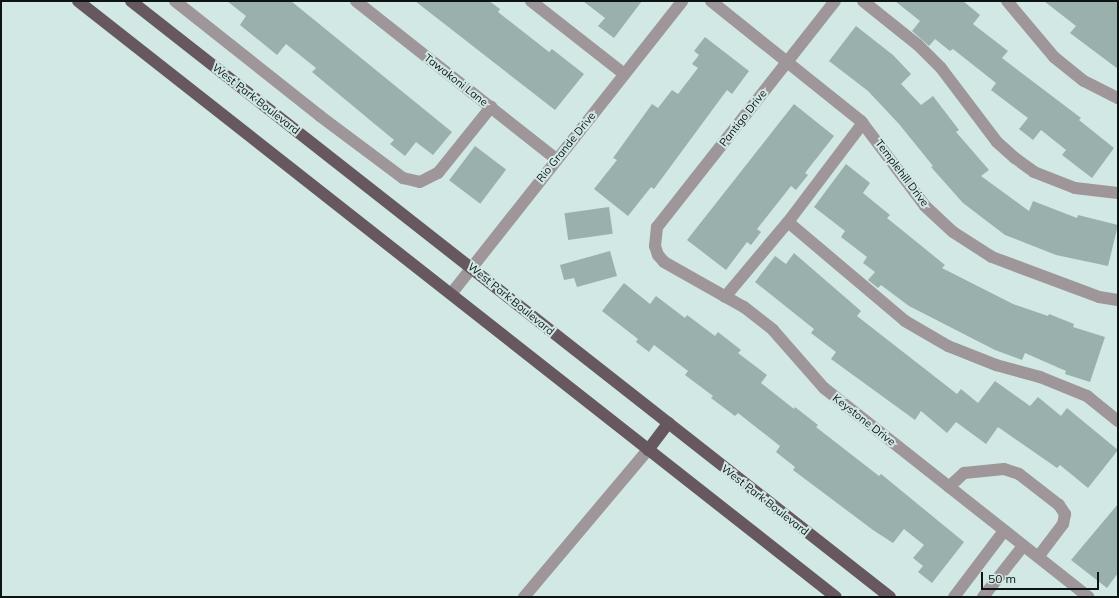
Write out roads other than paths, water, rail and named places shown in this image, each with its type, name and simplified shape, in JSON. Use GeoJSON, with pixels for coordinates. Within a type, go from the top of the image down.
{"type":"FeatureCollection","features":[{"type":"Feature","properties":{"kind":"main road"},"geometry":{"type":"LineString","coordinates":[[78,1],[836,597]]}},
{"type":"Feature","properties":{"kind":"main road","name":"West Park Boulevard"},"geometry":{"type":"LineString","coordinates":[[131,1],[890,597]]}},
{"type":"Feature","properties":{"kind":"main road"},"geometry":{"type":"LineString","coordinates":[[648,450],[668,424]]}},
{"type":"Feature","properties":{"kind":"street"},"geometry":{"type":"LineString","coordinates":[[175,1],[308,106],[404,178],[420,182],[438,173],[491,107]]}},
{"type":"Feature","properties":{"kind":"street","name":"Tawakoni Lane"},"geometry":{"type":"LineString","coordinates":[[356,1],[556,159]]}},
{"type":"Feature","properties":{"kind":"street"},"geometry":{"type":"LineString","coordinates":[[531,1],[624,74]]}},
{"type":"Feature","properties":{"kind":"street","name":"Rio Grande Drive"},"geometry":{"type":"LineString","coordinates":[[451,294],[682,1]]}},
{"type":"Feature","properties":{"kind":"street","name":"Templehill Drive"},"geometry":{"type":"LineString","coordinates":[[711,1],[863,123],[925,206],[953,232],[992,257],[1099,297],[1118,300]]}},
{"type":"Feature","properties":{"kind":"street","name":"Pantigo Drive"},"geometry":{"type":"LineString","coordinates":[[654,236],[657,227],[835,1]]}},
{"type":"Feature","properties":{"kind":"street"},"geometry":{"type":"LineString","coordinates":[[863,1],[918,45],[941,68],[997,142],[1015,158],[1039,174],[1075,188],[1118,193]]}},
{"type":"Feature","properties":{"kind":"street"},"geometry":{"type":"LineString","coordinates":[[1008,1],[1054,57],[1084,81],[1118,98]]}},
{"type":"Feature","properties":{"kind":"street"},"geometry":{"type":"LineString","coordinates":[[725,297],[788,222],[863,123]]}},
{"type":"Feature","properties":{"kind":"street"},"geometry":{"type":"LineString","coordinates":[[788,222],[905,321],[948,346],[996,365],[1040,377],[1087,396],[1118,421]]}},
{"type":"Feature","properties":{"kind":"street","name":"Keystone Drive"},"geometry":{"type":"LineString","coordinates":[[654,236],[654,246],[664,262],[744,307],[773,330],[824,388],[1089,597]]}},
{"type":"Feature","properties":{"kind":"street"},"geometry":{"type":"LineString","coordinates":[[524,597],[648,450]]}},
{"type":"Feature","properties":{"kind":"street"},"geometry":{"type":"LineString","coordinates":[[949,487],[964,473],[1004,470],[1019,474],[1059,505],[1065,514],[1063,524],[1038,557]]}},
{"type":"Feature","properties":{"kind":"street"},"geometry":{"type":"LineString","coordinates":[[954,597],[1004,531]]}},
{"type":"Feature","properties":{"kind":"street"},"geometry":{"type":"LineString","coordinates":[[983,597],[1023,546]]}}]}
